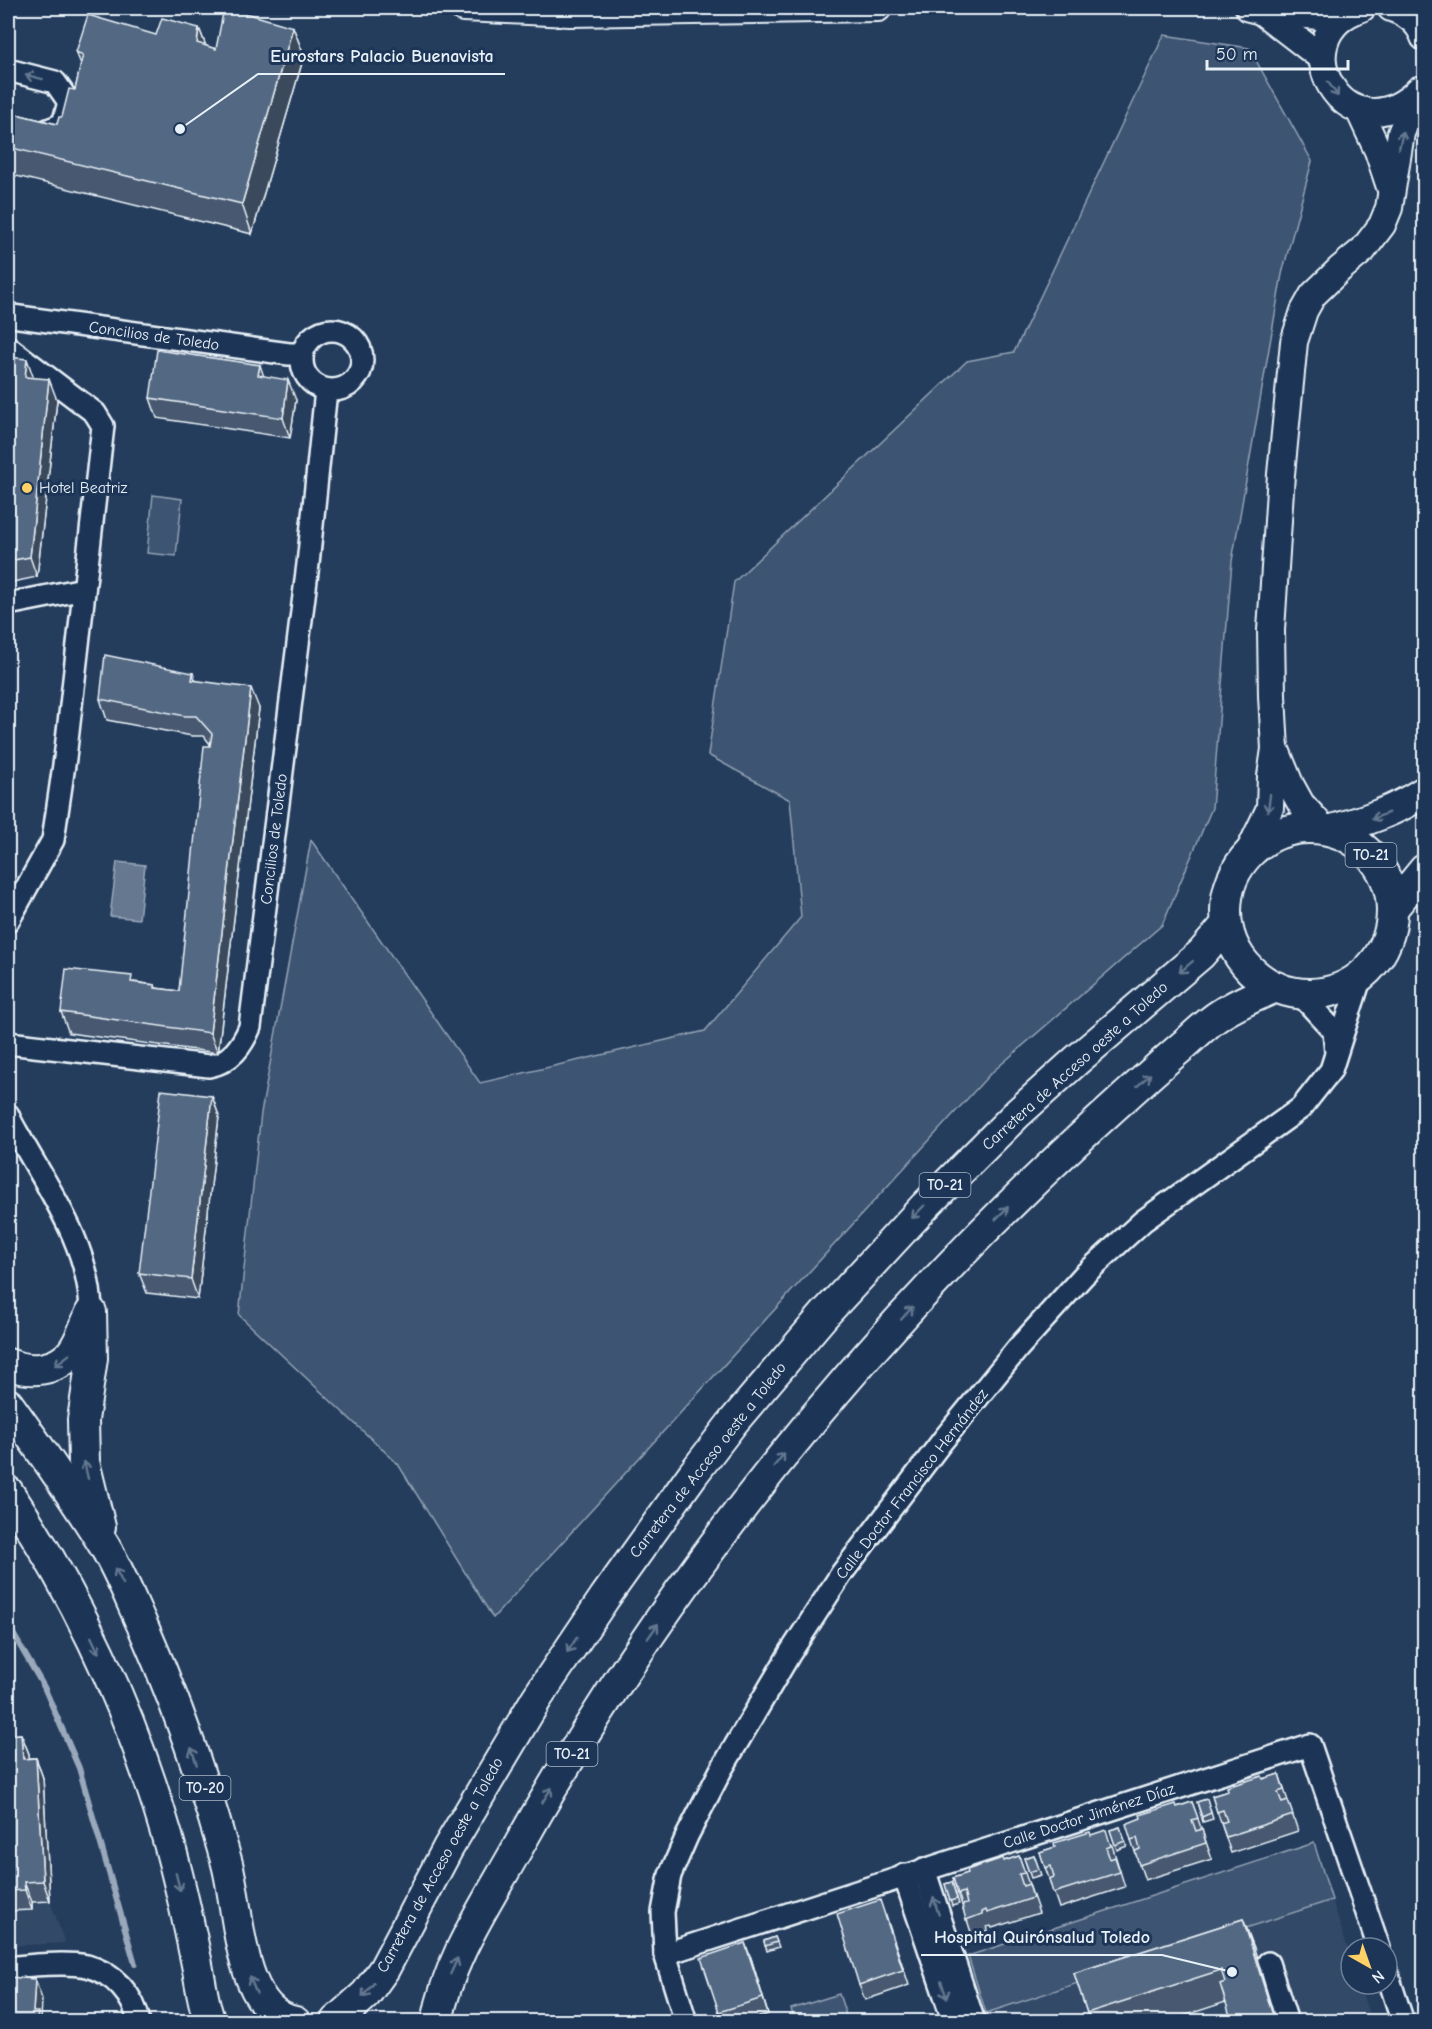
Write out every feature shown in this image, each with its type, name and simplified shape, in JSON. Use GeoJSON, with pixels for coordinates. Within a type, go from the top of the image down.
{"type":"FeatureCollection","features":[{"type":"Feature","properties":{"kind":"highway","name":"TO-21"},"geometry":{"type":"LineString","coordinates":[[1327,829],[1368,820],[1393,810],[1425,792]]}},
{"type":"Feature","properties":{"kind":"highway","name":"TO-21"},"geometry":{"type":"LineString","coordinates":[[437,2022],[451,1969],[541,1804],[590,1725],[688,1580],[797,1438],[851,1374],[960,1254],[1044,1171],[1161,1064],[1220,1015],[1252,997],[1287,990],[1321,993],[1342,987],[1360,976],[1374,962],[1384,946],[1390,928],[1392,909],[1389,888],[1381,868],[1368,851],[1351,838],[1327,829],[1303,827],[1283,831],[1265,839],[1249,852],[1234,874],[1226,899],[1226,925],[1239,956],[1262,980],[1287,990]]}},
{"type":"Feature","properties":{"kind":"highway","name":"TO-21"},"geometry":{"type":"LineString","coordinates":[[1392,909],[1425,870]]}},
{"type":"Feature","properties":{"kind":"highway","name":"Carretera de Acceso oeste a Toledo"},"geometry":{"type":"LineString","coordinates":[[335,2021],[366,1994],[384,1969],[448,1848],[537,1698],[605,1597],[733,1422],[824,1315],[925,1206],[1018,1113],[1201,954],[1226,925]]}},
{"type":"Feature","properties":{"kind":"highway"},"geometry":{"type":"LineString","coordinates":[[8,1364],[20,1370],[36,1370],[53,1367],[65,1360],[74,1350],[91,1312]]}},
{"type":"Feature","properties":{"kind":"highway"},"geometry":{"type":"LineString","coordinates":[[91,1312],[92,1358],[83,1420],[84,1462],[105,1548]]}},
{"type":"Feature","properties":{"kind":"highway","name":"TO-20"},"geometry":{"type":"LineString","coordinates":[[8,1404],[105,1548],[157,1660],[194,1754],[228,1863],[249,1976],[258,1994],[272,2011],[285,2020],[295,2022]]}},
{"type":"Feature","properties":{"kind":"highway","name":"TO-20"},"geometry":{"type":"LineString","coordinates":[[8,1492],[62,1580],[108,1674],[128,1721],[167,1836],[210,2022]]}},
{"type":"Feature","properties":{"kind":"highway"},"geometry":{"type":"LineString","coordinates":[[335,2021],[367,2022]]}},
{"type":"Feature","properties":{"kind":"main road"},"geometry":{"type":"LineString","coordinates":[[463,8],[570,13],[878,8]]}},
{"type":"Feature","properties":{"kind":"main road"},"geometry":{"type":"LineString","coordinates":[[1255,9],[1348,13]]}},
{"type":"Feature","properties":{"kind":"main road"},"geometry":{"type":"LineString","coordinates":[[1255,9],[1322,58]]}},
{"type":"Feature","properties":{"kind":"main road"},"geometry":{"type":"LineString","coordinates":[[1348,13],[1328,36],[1322,58],[1323,69],[1332,90],[1348,105],[1359,110],[1375,112],[1392,110],[1407,102],[1422,86]]}},
{"type":"Feature","properties":{"kind":"main road"},"geometry":{"type":"LineString","coordinates":[[1249,852],[1270,808],[1275,749],[1272,619],[1280,485],[1294,342],[1304,311],[1313,295],[1373,239],[1389,207],[1401,133],[1422,86]]}},
{"type":"Feature","properties":{"kind":"main road"},"geometry":{"type":"LineString","coordinates":[[1359,110],[1378,151],[1391,192]]}},
{"type":"Feature","properties":{"kind":"main road"},"geometry":{"type":"LineString","coordinates":[[1275,749],[1301,804],[1327,829]]}},
{"type":"Feature","properties":{"kind":"street"},"geometry":{"type":"LineString","coordinates":[[8,70],[55,82],[69,102],[63,124],[38,134],[8,126]]}},
{"type":"Feature","properties":{"kind":"street","name":"Concilios de Toledo"},"geometry":{"type":"LineString","coordinates":[[8,313],[12,316],[54,322],[302,354]]}},
{"type":"Feature","properties":{"kind":"street"},"geometry":{"type":"LineString","coordinates":[[328,330],[338,330],[347,333],[360,347],[362,366],[359,375],[345,388],[336,391],[326,390],[309,381],[302,364],[302,354],[311,338],[328,330]]}},
{"type":"Feature","properties":{"kind":"street"},"geometry":{"type":"LineString","coordinates":[[8,347],[95,413],[103,426],[65,758],[53,840],[8,921]]}},
{"type":"Feature","properties":{"kind":"street","name":"Concilios de Toledo"},"geometry":{"type":"LineString","coordinates":[[8,1044],[209,1066],[227,1060],[244,1041],[250,1027],[306,576],[326,390]]}},
{"type":"Feature","properties":{"kind":"street"},"geometry":{"type":"LineString","coordinates":[[8,604],[84,589]]}},
{"type":"Feature","properties":{"kind":"street","name":"Calle Doctor Francisco Hernández"},"geometry":{"type":"LineString","coordinates":[[686,2022],[665,1954],[663,1912],[670,1875],[721,1770],[790,1653],[842,1573],[943,1440],[1018,1348],[1084,1275],[1143,1221],[1301,1108],[1331,1070],[1360,976]]}},
{"type":"Feature","properties":{"kind":"street"},"geometry":{"type":"LineString","coordinates":[[1287,990],[1334,1031],[1336,1052]]}},
{"type":"Feature","properties":{"kind":"street"},"geometry":{"type":"LineString","coordinates":[[8,1031],[8,1044]]}},
{"type":"Feature","properties":{"kind":"street"},"geometry":{"type":"LineString","coordinates":[[8,1115],[70,1227],[87,1271],[91,1292],[91,1312]]}},
{"type":"Feature","properties":{"kind":"street","name":"Calle Doctor Jiménez Díaz"},"geometry":{"type":"LineString","coordinates":[[665,1954],[1310,1745],[1374,1936]]}},
{"type":"Feature","properties":{"kind":"street"},"geometry":{"type":"LineString","coordinates":[[914,1872],[954,2022]]}},
{"type":"Feature","properties":{"kind":"street"},"geometry":{"type":"LineString","coordinates":[[914,1872],[974,2022]]}},
{"type":"Feature","properties":{"kind":"street"},"geometry":{"type":"LineString","coordinates":[[1268,1963],[1287,2022]]}},
{"type":"Feature","properties":{"kind":"street"},"geometry":{"type":"LineString","coordinates":[[8,1968],[88,1966],[121,1985],[133,2002],[139,2022]]}},
{"type":"Feature","properties":{"kind":"street"},"geometry":{"type":"LineString","coordinates":[[1395,1996],[1403,2022]]}},
{"type":"Feature","properties":{"kind":"shaded area"},"geometry":{"type":"Polygon","coordinates":[[[1164,35],[1249,48],[1312,161],[1282,274],[1232,561],[1212,808],[1162,925],[990,1074],[493,1618],[398,1464],[239,1315],[261,1113],[311,840],[480,1083],[705,1031],[801,917],[790,800],[708,755],[734,582],[967,361],[1014,352],[1164,35]]]}},
{"type":"Feature","properties":{"kind":"shaded area"},"geometry":{"type":"Polygon","coordinates":[[[153,495],[182,499],[176,556],[147,553],[153,495]]]}},
{"type":"Feature","properties":{"kind":"shaded area"},"geometry":{"type":"Polygon","coordinates":[[[117,862],[145,865],[139,919],[110,916],[117,862]]]}},
{"type":"Feature","properties":{"kind":"shaded area"},"geometry":{"type":"Polygon","coordinates":[[[8,1730],[9,1755],[29,1754],[30,1779],[43,1778],[50,1901],[65,1943],[8,1946],[8,1730]]]}},
{"type":"Feature","properties":{"kind":"shaded area"},"geometry":{"type":"Polygon","coordinates":[[[1314,1843],[1332,1900],[986,2013],[968,1956],[1314,1843]]]}},
{"type":"Feature","properties":{"kind":"shaded area"},"geometry":{"type":"Polygon","coordinates":[[[1332,1900],[1344,1936],[1339,1936],[1339,1996],[1363,1996],[1371,2021],[989,2022],[986,2013],[1332,1900]]]}},
{"type":"Feature","properties":{"kind":"shaded area"},"geometry":{"type":"Polygon","coordinates":[[[839,1994],[848,2021],[795,2021],[791,2009],[839,1994]]]}},
{"type":"Feature","properties":{"kind":"building"},"geometry":{"type":"Polygon","coordinates":[[[224,8],[293,27],[242,204],[8,147],[8,112],[57,124],[59,117],[62,117],[69,89],[75,90],[83,55],[76,52],[88,15],[156,35],[162,18],[199,28],[197,43],[216,49],[224,8]]]}},
{"type":"Feature","properties":{"kind":"building"},"geometry":{"type":"Polygon","coordinates":[[[157,350],[260,365],[258,375],[288,380],[283,418],[150,398],[157,350]]]}},
{"type":"Feature","properties":{"kind":"building","name":"Hotel Beatriz"},"geometry":{"type":"Polygon","coordinates":[[[8,357],[27,359],[25,377],[49,379],[30,557],[8,561],[8,357]]]}},
{"type":"Feature","properties":{"kind":"building"},"geometry":{"type":"Polygon","coordinates":[[[105,655],[193,673],[192,680],[251,688],[210,1033],[61,1012],[66,969],[132,976],[131,982],[179,991],[204,746],[210,746],[212,734],[196,716],[185,716],[100,699],[105,655]]]}},
{"type":"Feature","properties":{"kind":"building"},"geometry":{"type":"Polygon","coordinates":[[[161,1090],[212,1096],[191,1279],[139,1273],[161,1090]]]}},
{"type":"Feature","properties":{"kind":"building"},"geometry":{"type":"Polygon","coordinates":[[[21,1734],[23,1759],[36,1758],[43,1881],[24,1882],[25,1890],[8,1891],[8,1735],[21,1734]]]}},
{"type":"Feature","properties":{"kind":"building"},"geometry":{"type":"Polygon","coordinates":[[[1279,1774],[1284,1790],[1278,1792],[1282,1803],[1288,1801],[1293,1815],[1226,1837],[1221,1823],[1227,1821],[1223,1810],[1217,1812],[1212,1796],[1228,1791],[1227,1787],[1262,1776],[1263,1779],[1279,1774]]]}},
{"type":"Feature","properties":{"kind":"building"},"geometry":{"type":"Polygon","coordinates":[[[1207,1799],[1211,1813],[1202,1817],[1197,1802],[1207,1799]]]}},
{"type":"Feature","properties":{"kind":"building"},"geometry":{"type":"Polygon","coordinates":[[[1192,1802],[1198,1818],[1192,1820],[1196,1831],[1202,1829],[1206,1843],[1139,1865],[1135,1851],[1140,1849],[1137,1838],[1131,1840],[1126,1824],[1141,1818],[1140,1815],[1176,1804],[1177,1807],[1192,1802]]]}},
{"type":"Feature","properties":{"kind":"building"},"geometry":{"type":"Polygon","coordinates":[[[1120,1827],[1125,1841],[1115,1845],[1110,1830],[1120,1827]]]}},
{"type":"Feature","properties":{"kind":"building"},"geometry":{"type":"Polygon","coordinates":[[[1106,1830],[1111,1846],[1106,1848],[1110,1859],[1115,1857],[1120,1872],[1053,1893],[1049,1879],[1054,1877],[1051,1866],[1045,1868],[1040,1852],[1055,1847],[1054,1843],[1090,1832],[1091,1835],[1106,1830]]]}},
{"type":"Feature","properties":{"kind":"building"},"geometry":{"type":"Polygon","coordinates":[[[1034,1855],[1039,1869],[1029,1872],[1024,1858],[1034,1855]]]}},
{"type":"Feature","properties":{"kind":"building"},"geometry":{"type":"Polygon","coordinates":[[[1019,1856],[1025,1873],[1019,1874],[1023,1886],[1029,1884],[1033,1898],[987,1913],[986,1910],[966,1920],[962,1905],[967,1904],[964,1892],[958,1894],[953,1878],[968,1873],[967,1870],[1003,1858],[1004,1861],[1019,1856]]]}},
{"type":"Feature","properties":{"kind":"building"},"geometry":{"type":"Polygon","coordinates":[[[952,1882],[957,1899],[950,1901],[945,1884],[952,1882]]]}},
{"type":"Feature","properties":{"kind":"building"},"geometry":{"type":"Polygon","coordinates":[[[880,1900],[903,1970],[859,1985],[837,1914],[880,1900]]]}},
{"type":"Feature","properties":{"kind":"building"},"geometry":{"type":"Polygon","coordinates":[[[1243,1919],[1275,2022],[1232,2022],[1220,1984],[1225,1982],[1221,1970],[1087,2013],[1074,1973],[1243,1919]]]}},
{"type":"Feature","properties":{"kind":"building"},"geometry":{"type":"Polygon","coordinates":[[[775,1937],[777,1942],[765,1946],[764,1941],[775,1937]]]}},
{"type":"Feature","properties":{"kind":"building"},"geometry":{"type":"Polygon","coordinates":[[[745,1943],[763,1998],[719,2012],[701,1958],[745,1943]]]}},
{"type":"Feature","properties":{"kind":"building"},"geometry":{"type":"Polygon","coordinates":[[[8,1977],[35,1979],[33,2012],[38,2012],[37,2022],[8,2022],[8,1977]]]}},
{"type":"Feature","properties":{"kind":"building"},"geometry":{"type":"Polygon","coordinates":[[[918,2016],[920,2022],[902,2022],[918,2016]]]}},
{"type":"Feature","properties":{"kind":"waterway"},"geometry":{"type":"LineString","coordinates":[[8,1625],[44,1687],[79,1768],[135,1964]]}},
{"type":"Feature","properties":{"kind":"place","name":"Eurostars Palacio Buenavista"},"geometry":{"type":"Point","coordinates":[180,129]}},
{"type":"Feature","properties":{"kind":"place","name":"Hotel Beatriz"},"geometry":{"type":"Point","coordinates":[27,488]}},
{"type":"Feature","properties":{"kind":"place","name":"Hospital Quirónsalud Toledo"},"geometry":{"type":"Point","coordinates":[1232,1972]}}]}
